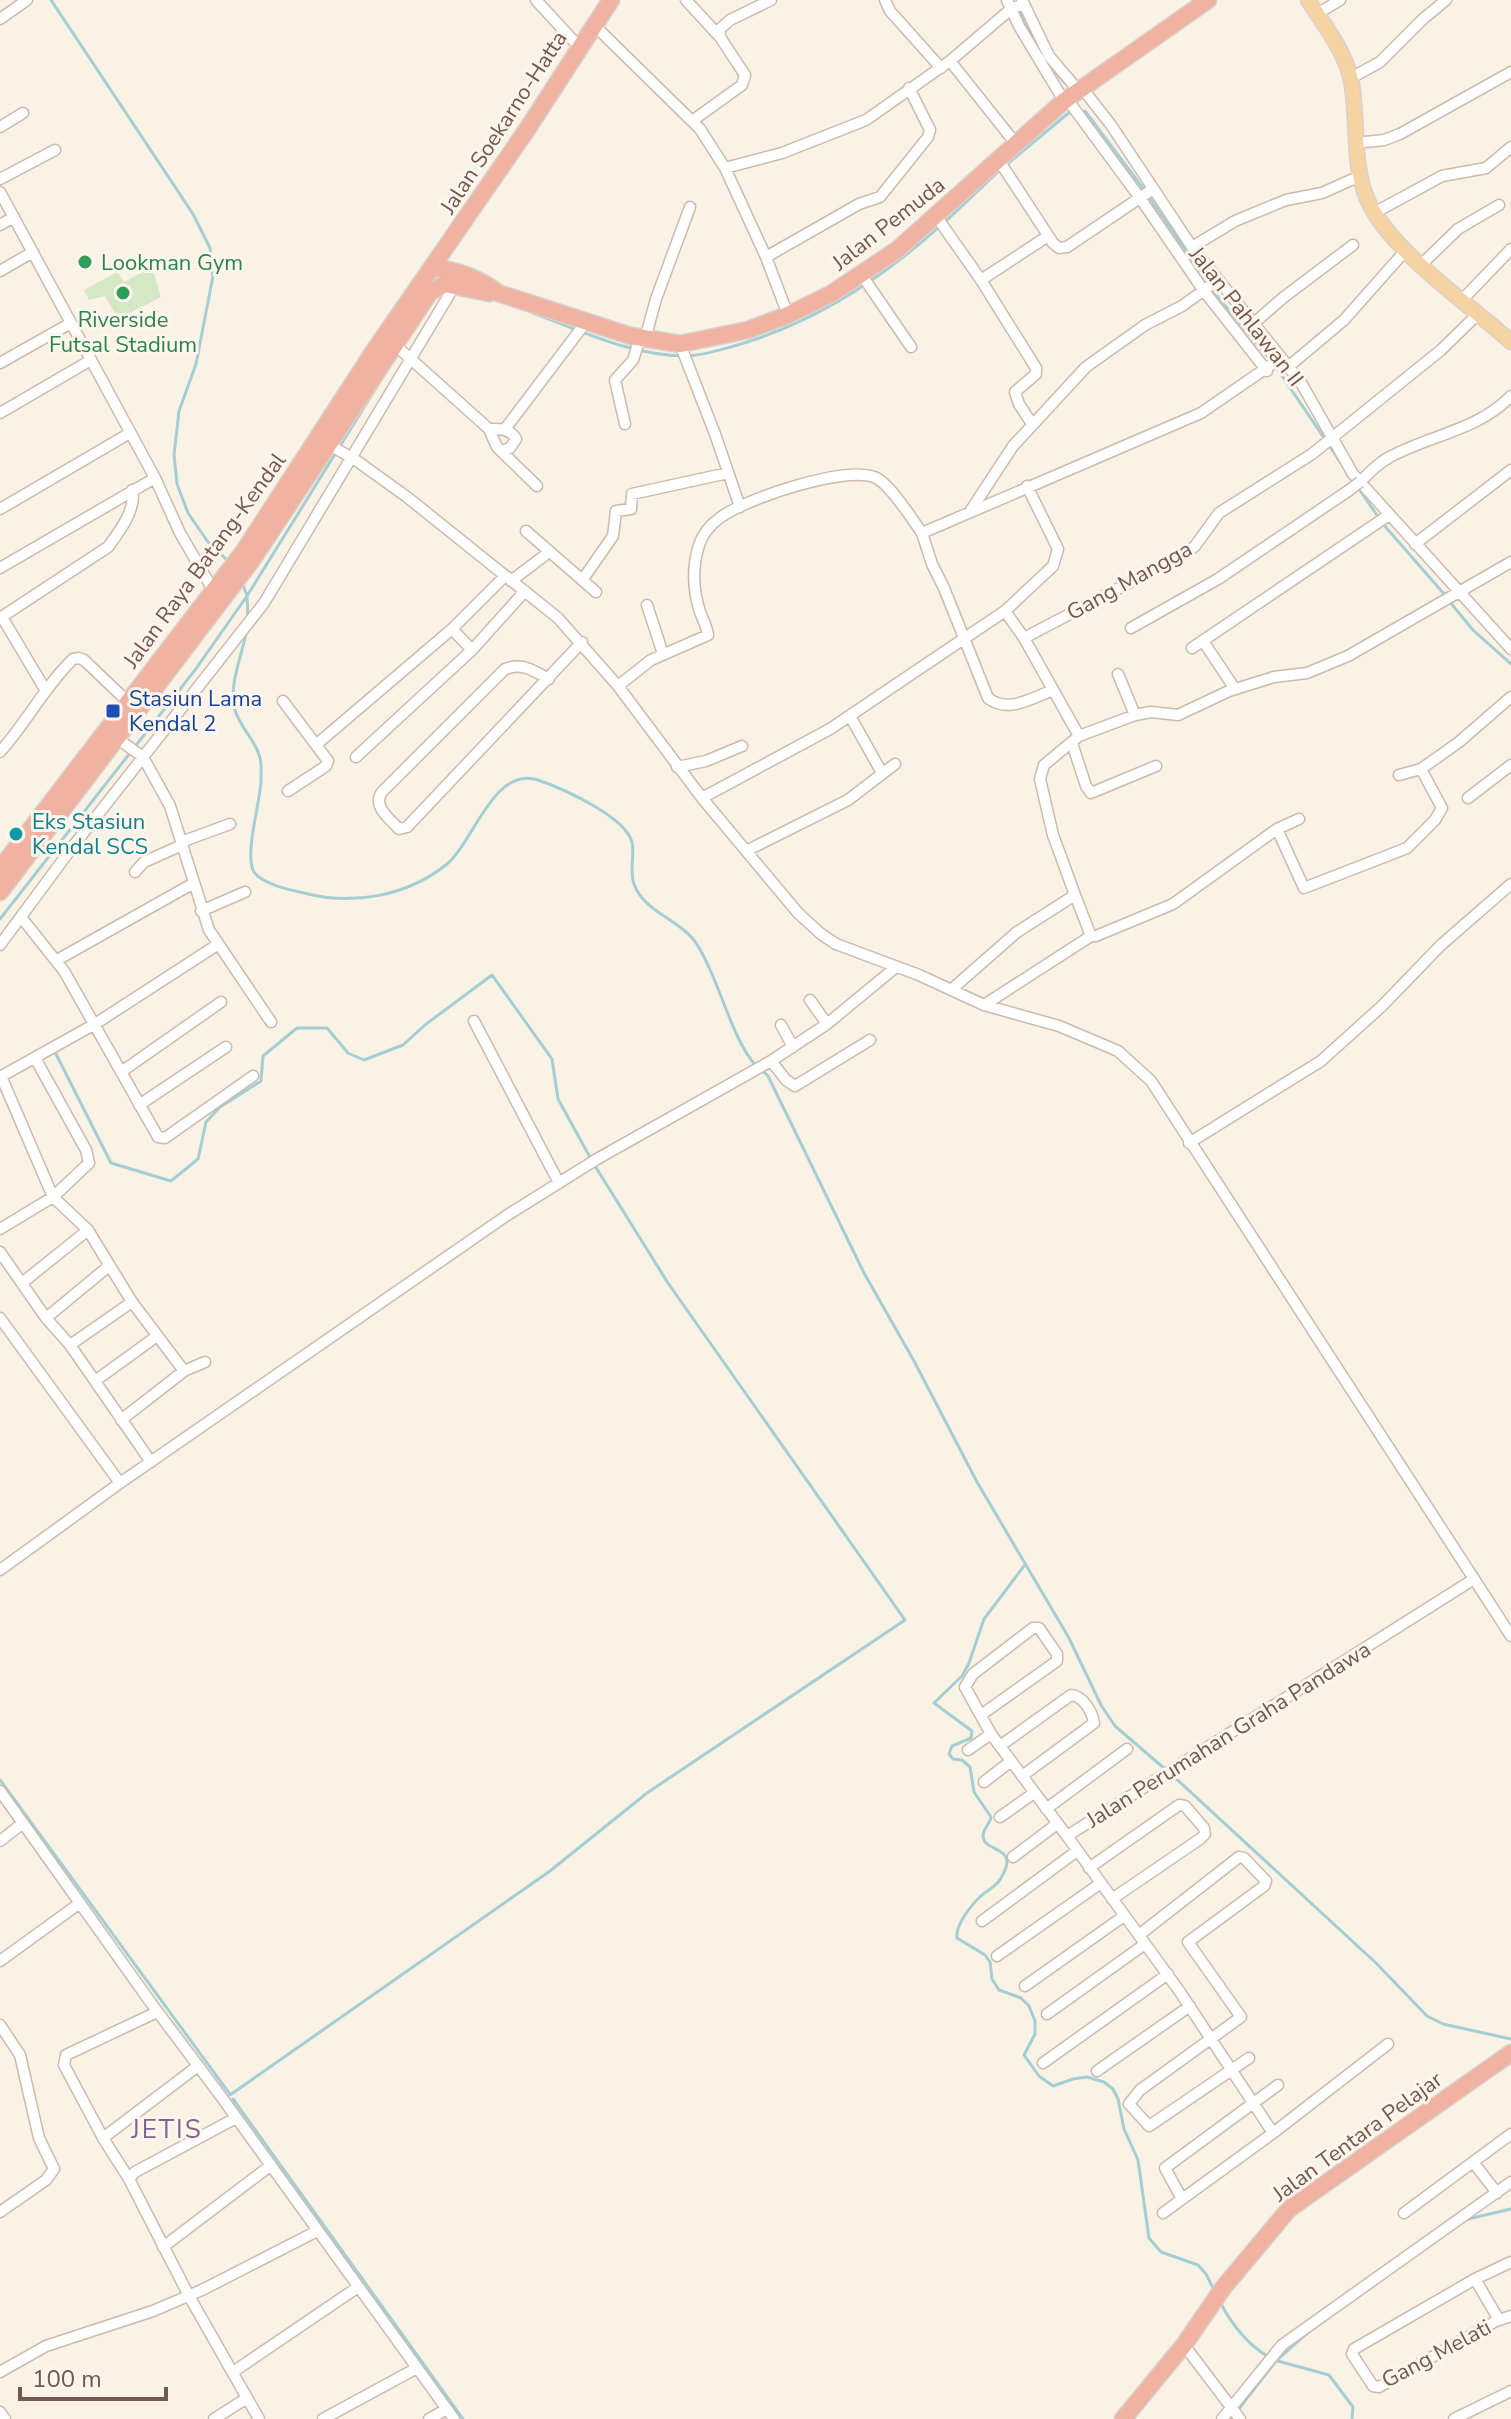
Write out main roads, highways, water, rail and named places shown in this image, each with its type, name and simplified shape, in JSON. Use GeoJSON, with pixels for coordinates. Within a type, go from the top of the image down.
{"type":"FeatureCollection","features":[{"type":"Feature","properties":{"kind":"highway","name":"Jalan Soekarno-Hatta"},"geometry":{"type":"LineString","coordinates":[[432,268],[611,0]]}},
{"type":"Feature","properties":{"kind":"highway","name":"Jalan Pemuda"},"geometry":{"type":"LineString","coordinates":[[432,268],[453,271],[498,293],[584,325],[641,340],[681,347],[748,330],[831,294],[941,222],[1002,164],[1016,144],[1073,98],[1208,0]]}},
{"type":"Feature","properties":{"kind":"highway","name":"Jalan Raya Batang-Kendal"},"geometry":{"type":"LineString","coordinates":[[246,557],[374,351],[432,268]]}},
{"type":"Feature","properties":{"kind":"highway","name":"Jalan Pemuda"},"geometry":{"type":"LineString","coordinates":[[430,292],[445,284],[498,293]]}},
{"type":"Feature","properties":{"kind":"highway","name":"Jalan Raya Batang-Kendal"},"geometry":{"type":"LineString","coordinates":[[0,869],[219,589],[338,450],[402,351],[430,292]]}},
{"type":"Feature","properties":{"kind":"highway","name":"Jalan Raya Batang-Kendal"},"geometry":{"type":"LineString","coordinates":[[0,892],[120,740],[219,589]]}},
{"type":"Feature","properties":{"kind":"highway","name":"Jalan Tentara Pelajar"},"geometry":{"type":"LineString","coordinates":[[1123,2419],[1184,2345],[1218,2294],[1280,2219],[1302,2199],[1510,2057]]}},
{"type":"Feature","properties":{"kind":"main road"},"geometry":{"type":"LineString","coordinates":[[1308,0],[1346,62],[1351,78],[1360,176],[1374,213],[1406,250],[1511,342]]}},
{"type":"Feature","properties":{"kind":"waterway"},"geometry":{"type":"LineString","coordinates":[[51,0],[193,214],[210,248],[213,276],[196,364],[179,411],[174,455],[177,484],[188,513],[208,542],[229,562]]}},
{"type":"Feature","properties":{"kind":"waterway"},"geometry":{"type":"LineString","coordinates":[[1019,9],[1045,58]]}},
{"type":"Feature","properties":{"kind":"waterway"},"geometry":{"type":"LineString","coordinates":[[1052,68],[1065,83]]}},
{"type":"Feature","properties":{"kind":"waterway"},"geometry":{"type":"LineString","coordinates":[[1006,165],[1071,111]]}},
{"type":"Feature","properties":{"kind":"waterway"},"geometry":{"type":"LineString","coordinates":[[1085,111],[1145,191]]}},
{"type":"Feature","properties":{"kind":"waterway"},"geometry":{"type":"LineString","coordinates":[[945,222],[1000,170]]}},
{"type":"Feature","properties":{"kind":"waterway"},"geometry":{"type":"LineString","coordinates":[[1149,197],[1208,283]]}},
{"type":"Feature","properties":{"kind":"waterway"},"geometry":{"type":"LineString","coordinates":[[533,313],[646,352],[686,356],[704,354],[763,337],[817,313],[868,283],[939,227]]}},
{"type":"Feature","properties":{"kind":"waterway"},"geometry":{"type":"LineString","coordinates":[[1212,290],[1271,361]]}},
{"type":"Feature","properties":{"kind":"waterway"},"geometry":{"type":"LineString","coordinates":[[1276,367],[1341,463]]}},
{"type":"Feature","properties":{"kind":"waterway"},"geometry":{"type":"LineString","coordinates":[[0,919],[195,670],[247,596],[381,380]]}},
{"type":"Feature","properties":{"kind":"waterway"},"geometry":{"type":"LineString","coordinates":[[1357,486],[1383,524],[1445,595]]}},
{"type":"Feature","properties":{"kind":"waterway"},"geometry":{"type":"LineString","coordinates":[[242,582],[247,596],[248,617]]}},
{"type":"Feature","properties":{"kind":"waterway"},"geometry":{"type":"LineString","coordinates":[[1449,601],[1473,630],[1511,664]]}},
{"type":"Feature","properties":{"kind":"waterway"},"geometry":{"type":"LineString","coordinates":[[246,633],[234,681],[233,701],[237,716],[261,761],[251,854],[251,864],[258,876],[277,886],[322,897],[360,898],[397,891],[432,875],[447,864],[457,854],[486,808],[509,784],[523,778],[538,780],[591,804],[627,832],[633,847],[633,879],[639,894],[655,910],[683,929],[698,946],[739,1040],[756,1066]]}},
{"type":"Feature","properties":{"kind":"waterway"},"geometry":{"type":"LineString","coordinates":[[51,1054],[55,1052],[111,1163],[171,1181],[198,1159],[206,1122],[220,1107],[261,1081],[263,1056],[297,1028],[327,1028],[348,1053],[364,1060],[403,1045],[492,975],[552,1059],[558,1099],[591,1159]]}},
{"type":"Feature","properties":{"kind":"waterway"},"geometry":{"type":"LineString","coordinates":[[762,1070],[768,1076],[864,1273],[977,1482],[1069,1638],[1101,1705],[1115,1726],[1165,1769]]}},
{"type":"Feature","properties":{"kind":"waterway"},"geometry":{"type":"LineString","coordinates":[[230,2095],[550,1871],[647,1793],[905,1620],[668,1283],[595,1166]]}},
{"type":"Feature","properties":{"kind":"waterway"},"geometry":{"type":"LineString","coordinates":[[1024,1566],[984,1619],[962,1676],[934,1703],[972,1731],[971,1738],[952,1746],[949,1754],[970,1767],[974,1792],[991,1817],[983,1834],[984,1840],[1001,1852],[1007,1861],[999,1881],[965,1915],[957,1938],[985,1955],[990,1962],[992,1979],[999,1990],[1021,1998],[1029,2006],[1035,2021],[1035,2034],[1024,2055],[1039,2076],[1053,2086],[1087,2077],[1104,2082],[1113,2089],[1124,2129],[1138,2160],[1149,2238],[1161,2252],[1198,2265],[1215,2292]]}},
{"type":"Feature","properties":{"kind":"waterway"},"geometry":{"type":"LineString","coordinates":[[1171,1774],[1376,1963],[1427,2016],[1443,2024],[1511,2039]]}},
{"type":"Feature","properties":{"kind":"waterway"},"geometry":{"type":"LineString","coordinates":[[0,1780],[229,2093]]}},
{"type":"Feature","properties":{"kind":"waterway"},"geometry":{"type":"LineString","coordinates":[[233,2099],[463,2419]]}},
{"type":"Feature","properties":{"kind":"waterway"},"geometry":{"type":"LineString","coordinates":[[1464,2220],[1511,2209]]}},
{"type":"Feature","properties":{"kind":"waterway"},"geometry":{"type":"LineString","coordinates":[[1220,2302],[1240,2332],[1267,2356]]}},
{"type":"Feature","properties":{"kind":"waterway"},"geometry":{"type":"LineString","coordinates":[[1231,2419],[1276,2361],[1312,2329]]}},
{"type":"Feature","properties":{"kind":"waterway"},"geometry":{"type":"LineString","coordinates":[[1274,2360],[1329,2375],[1353,2407],[1352,2419]]}},
{"type":"Feature","properties":{"kind":"place","name":"Lookman Gym"},"geometry":{"type":"Point","coordinates":[85,262]}},
{"type":"Feature","properties":{"kind":"place","name":"Riverside Futsal Stadium"},"geometry":{"type":"Point","coordinates":[123,293]}},
{"type":"Feature","properties":{"kind":"place","name":"Stasiun Lama Kendal 2"},"geometry":{"type":"Point","coordinates":[113,711]}},
{"type":"Feature","properties":{"kind":"place","name":"Eks Stasiun Kendal SCS"},"geometry":{"type":"Point","coordinates":[16,834]}},
{"type":"Feature","properties":{"kind":"district","name":"JETIS"},"geometry":{"type":"Point","coordinates":[167,2129]}}]}
